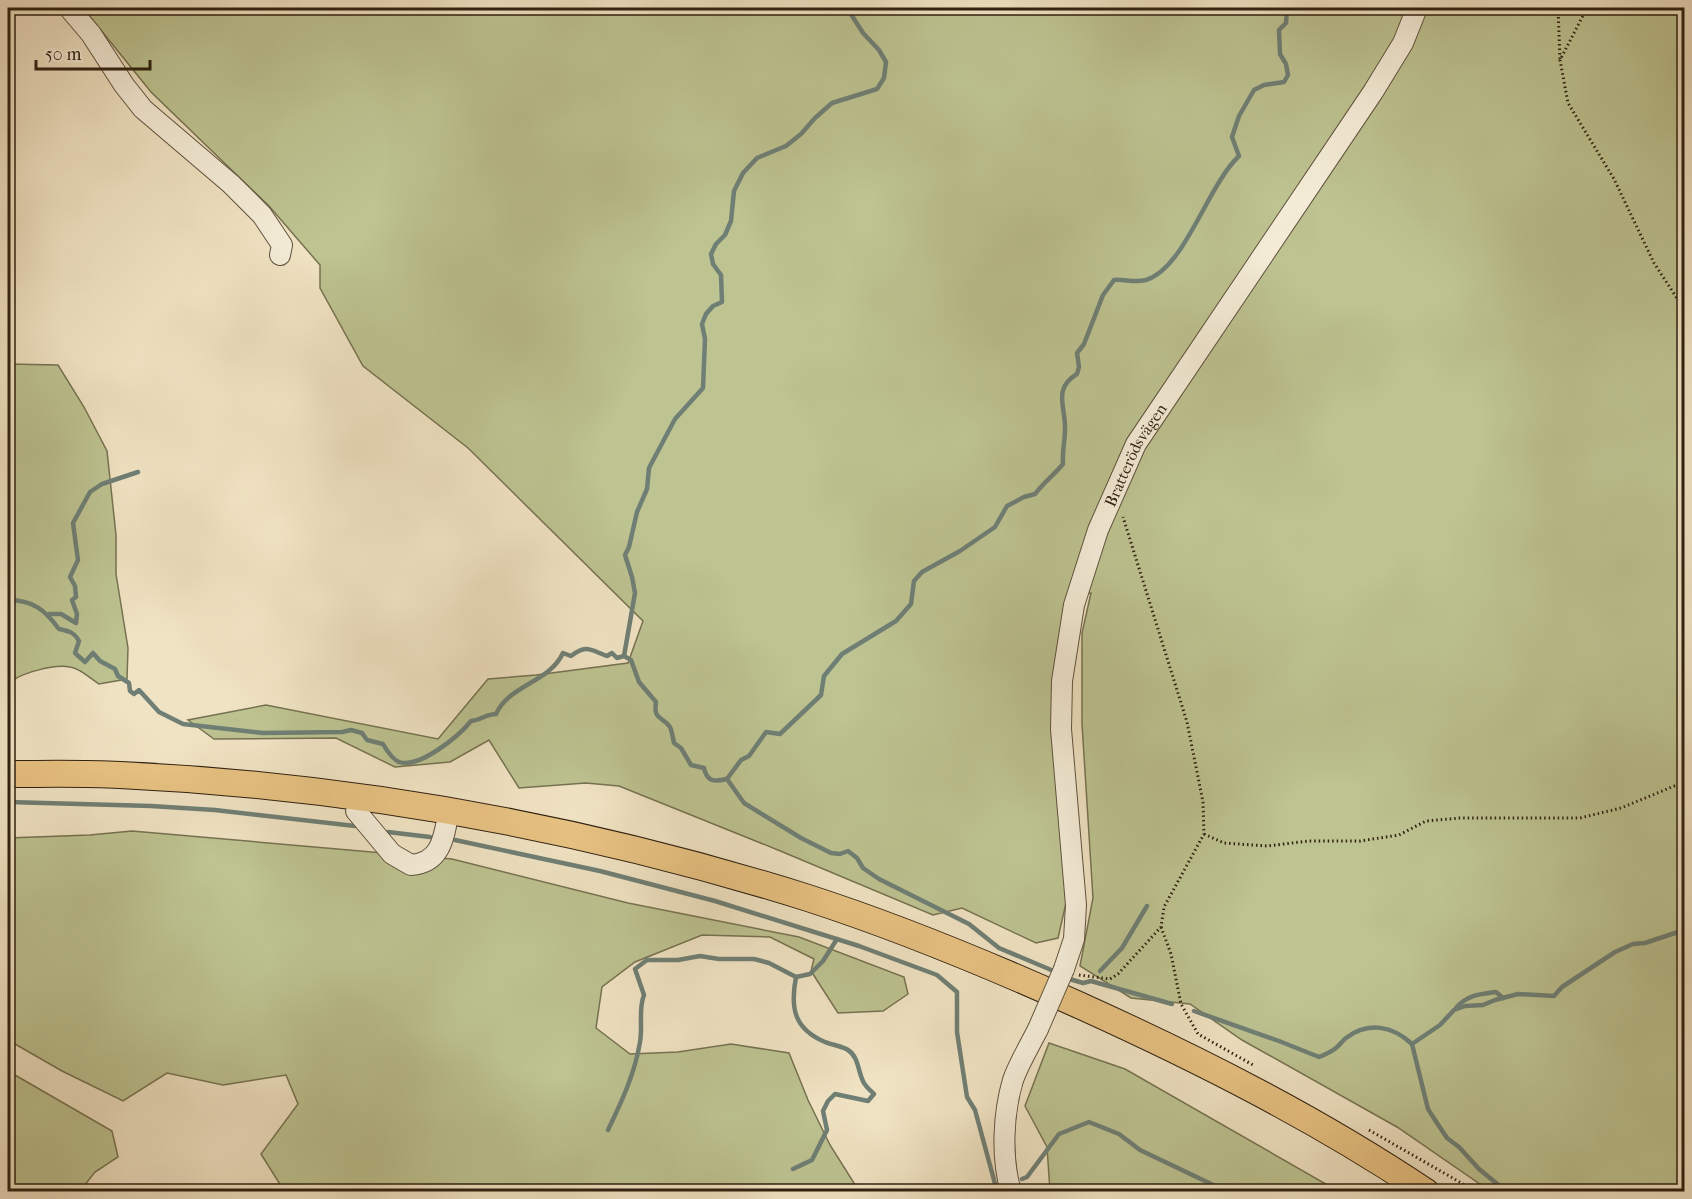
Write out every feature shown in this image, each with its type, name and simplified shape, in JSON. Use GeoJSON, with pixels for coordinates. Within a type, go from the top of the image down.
{"type":"FeatureCollection","features":[{"type":"Feature","properties":{"kind":"main road"},"geometry":{"type":"LineString","coordinates":[[8,774],[118,775],[220,782],[358,796],[664,872],[806,914],[975,976],[1154,1056],[1247,1104],[1397,1191]]}},
{"type":"Feature","properties":{"kind":"main road"},"geometry":{"type":"LineString","coordinates":[[8,789],[175,793],[448,818],[558,831],[669,858],[810,899],[981,961],[1162,1043],[1244,1084],[1426,1191]]}},
{"type":"Feature","properties":{"kind":"street"},"geometry":{"type":"LineString","coordinates":[[69,8],[143,109],[231,184],[262,215],[282,244],[280,255]]}},
{"type":"Feature","properties":{"kind":"street","name":"Bratterödsvägen"},"geometry":{"type":"LineString","coordinates":[[1011,1191],[1007,1176],[1005,1123],[1013,1079],[1038,1029],[1064,969],[1074,939],[1076,905],[1061,729],[1062,681],[1074,605],[1098,530],[1136,444],[1373,92],[1403,43],[1417,8]]}},
{"type":"Feature","properties":{"kind":"street"},"geometry":{"type":"LineString","coordinates":[[356,811],[392,854],[411,866],[429,861],[437,852],[448,818]]}},
{"type":"Feature","properties":{"kind":"path"},"geometry":{"type":"LineString","coordinates":[[1558,8],[1560,60],[1568,103],[1614,179],[1654,263],[1684,309]]}},
{"type":"Feature","properties":{"kind":"path"},"geometry":{"type":"LineString","coordinates":[[1560,60],[1587,8]]}},
{"type":"Feature","properties":{"kind":"path"},"geometry":{"type":"LineString","coordinates":[[1110,504],[1120,511],[1127,528],[1187,722],[1203,802],[1204,834],[1164,907],[1161,927],[1171,954],[1181,1004],[1198,1034],[1257,1068]]}},
{"type":"Feature","properties":{"kind":"path"},"geometry":{"type":"LineString","coordinates":[[1204,834],[1224,843],[1267,846],[1309,841],[1360,841],[1399,836],[1426,821],[1580,818],[1621,808],[1684,783]]}},
{"type":"Feature","properties":{"kind":"path"},"geometry":{"type":"LineString","coordinates":[[1064,969],[1082,976],[1110,979],[1118,974],[1161,927]]}},
{"type":"Feature","properties":{"kind":"path"},"geometry":{"type":"LineString","coordinates":[[1367,1129],[1477,1191]]}},
{"type":"Feature","properties":{"kind":"green space"},"geometry":{"type":"Polygon","coordinates":[[[83,8],[1684,8],[1684,1191],[1490,1191],[1397,1127],[1242,1040],[1190,1004],[1131,998],[1080,966],[1093,898],[1082,724],[1082,633],[1091,593],[1069,594],[1066,903],[1058,938],[1036,943],[962,908],[933,915],[619,786],[586,783],[519,788],[489,740],[450,762],[395,767],[336,738],[214,739],[188,720],[266,705],[438,739],[488,679],[628,663],[643,621],[468,448],[363,366],[320,288],[320,265],[269,206],[151,92],[83,8]]]}},
{"type":"Feature","properties":{"kind":"green space"},"geometry":{"type":"Polygon","coordinates":[[[8,364],[58,365],[107,451],[116,535],[116,574],[128,648],[127,679],[99,684],[78,669],[63,666],[28,673],[8,685],[8,364]]]}},
{"type":"Feature","properties":{"kind":"green space"},"geometry":{"type":"Polygon","coordinates":[[[132,831],[452,859],[628,903],[799,937],[904,977],[908,994],[883,1011],[838,1013],[811,971],[814,959],[770,937],[702,935],[635,962],[602,987],[596,1028],[630,1054],[678,1052],[731,1044],[789,1053],[830,1145],[859,1191],[289,1191],[281,1186],[261,1154],[298,1104],[286,1075],[223,1085],[167,1073],[123,1101],[62,1071],[8,1040],[8,838],[132,831]]]}},
{"type":"Feature","properties":{"kind":"green space"},"geometry":{"type":"Polygon","coordinates":[[[1049,1043],[1125,1069],[1338,1191],[1050,1191],[1047,1147],[1025,1106],[1049,1043]]]}},
{"type":"Feature","properties":{"kind":"green space"},"geometry":{"type":"Polygon","coordinates":[[[8,1071],[112,1131],[118,1157],[95,1172],[80,1191],[8,1191],[8,1071]]]}},
{"type":"Feature","properties":{"kind":"waterway"},"geometry":{"type":"LineString","coordinates":[[624,656],[635,593],[625,555],[637,512],[647,489],[649,468],[675,419],[703,388],[705,339],[702,324],[706,314],[713,306],[722,302],[721,275],[713,264],[711,254],[716,244],[725,235],[731,221],[734,191],[743,173],[757,158],[786,146],[832,103],[877,89],[884,78],[886,62],[847,8]]}},
{"type":"Feature","properties":{"kind":"waterway"},"geometry":{"type":"LineString","coordinates":[[727,779],[741,760],[749,756],[766,732],[780,734],[821,695],[824,676],[842,654],[896,621],[911,604],[914,581],[922,572],[960,551],[995,527],[1007,506],[1035,494],[1063,464],[1065,422],[1062,392],[1069,380],[1077,374],[1079,367],[1077,353],[1084,344],[1103,295],[1114,280],[1142,281],[1160,272],[1184,243],[1216,186],[1239,156],[1232,137],[1239,116],[1254,90],[1264,85],[1284,82],[1288,75],[1286,64],[1280,54],[1279,30],[1286,23],[1287,8]]}},
{"type":"Feature","properties":{"kind":"waterway"},"geometry":{"type":"LineString","coordinates":[[49,614],[61,614],[76,623],[77,614],[72,600],[76,597],[75,586],[70,577],[78,560],[73,523],[90,492],[102,484],[138,472]]}},
{"type":"Feature","properties":{"kind":"waterway"},"geometry":{"type":"LineString","coordinates":[[8,600],[17,600],[38,607],[59,629],[75,636],[79,641],[75,653],[85,662],[93,653],[129,683],[130,691],[134,694],[139,690],[159,712],[183,724],[263,733],[351,730],[362,733],[367,740],[383,744],[394,759],[407,763],[417,761],[438,750],[458,735],[471,721],[496,714],[510,696],[549,671],[563,653],[571,656],[581,650],[589,649],[607,656],[612,653],[617,658],[624,656],[631,660],[639,682],[656,702],[657,715],[670,727],[674,743],[681,748],[691,765],[704,768],[705,773],[712,780],[727,779],[744,803],[801,838],[831,853],[840,854],[848,851],[857,858],[863,868],[879,879],[969,924],[999,948],[1056,972]]}},
{"type":"Feature","properties":{"kind":"waterway"},"geometry":{"type":"LineString","coordinates":[[8,802],[215,810],[355,826]]}},
{"type":"Feature","properties":{"kind":"waterway"},"geometry":{"type":"LineString","coordinates":[[388,832],[430,837]]}},
{"type":"Feature","properties":{"kind":"waterway"},"geometry":{"type":"LineString","coordinates":[[455,840],[600,871],[715,901],[859,946],[937,975],[957,992],[957,1032],[967,1097],[975,1110],[997,1191]]}},
{"type":"Feature","properties":{"kind":"waterway"},"geometry":{"type":"LineString","coordinates":[[1100,971],[1122,948],[1147,906]]}},
{"type":"Feature","properties":{"kind":"waterway"},"geometry":{"type":"LineString","coordinates":[[1194,1011],[1319,1057],[1363,1029],[1389,1030],[1412,1044],[1440,1025],[1454,1010],[1465,1006],[1483,1005],[1518,994],[1554,996],[1562,987],[1615,952],[1633,944],[1645,943],[1684,930]]}},
{"type":"Feature","properties":{"kind":"waterway"},"geometry":{"type":"LineString","coordinates":[[608,1130],[623,1098],[640,1042],[641,1006],[644,995],[635,969],[647,960],[678,960],[700,956],[719,959],[754,959],[769,963],[796,977],[810,974],[823,961],[837,939]]}},
{"type":"Feature","properties":{"kind":"waterway"},"geometry":{"type":"LineString","coordinates":[[793,1169],[812,1160],[827,1130],[823,1111],[835,1094],[868,1101],[874,1094],[864,1083],[852,1053],[815,1037],[801,1024],[794,1008],[796,977]]}},
{"type":"Feature","properties":{"kind":"waterway"},"geometry":{"type":"LineString","coordinates":[[1066,978],[1083,983],[1091,981],[1172,1004]]}},
{"type":"Feature","properties":{"kind":"waterway"},"geometry":{"type":"LineString","coordinates":[[1456,1008],[1465,1000],[1479,995],[1496,992],[1503,998]]}},
{"type":"Feature","properties":{"kind":"waterway"},"geometry":{"type":"LineString","coordinates":[[1412,1044],[1428,1109],[1447,1138],[1507,1192]]}},
{"type":"Feature","properties":{"kind":"waterway"},"geometry":{"type":"LineString","coordinates":[[1022,1179],[1027,1177],[1059,1134],[1089,1122],[1119,1134],[1140,1150],[1228,1192]]}},
{"type":"Feature","properties":{"kind":"waterway"},"geometry":{"type":"LineString","coordinates":[[1680,1192],[1684,1190]]}}]}
